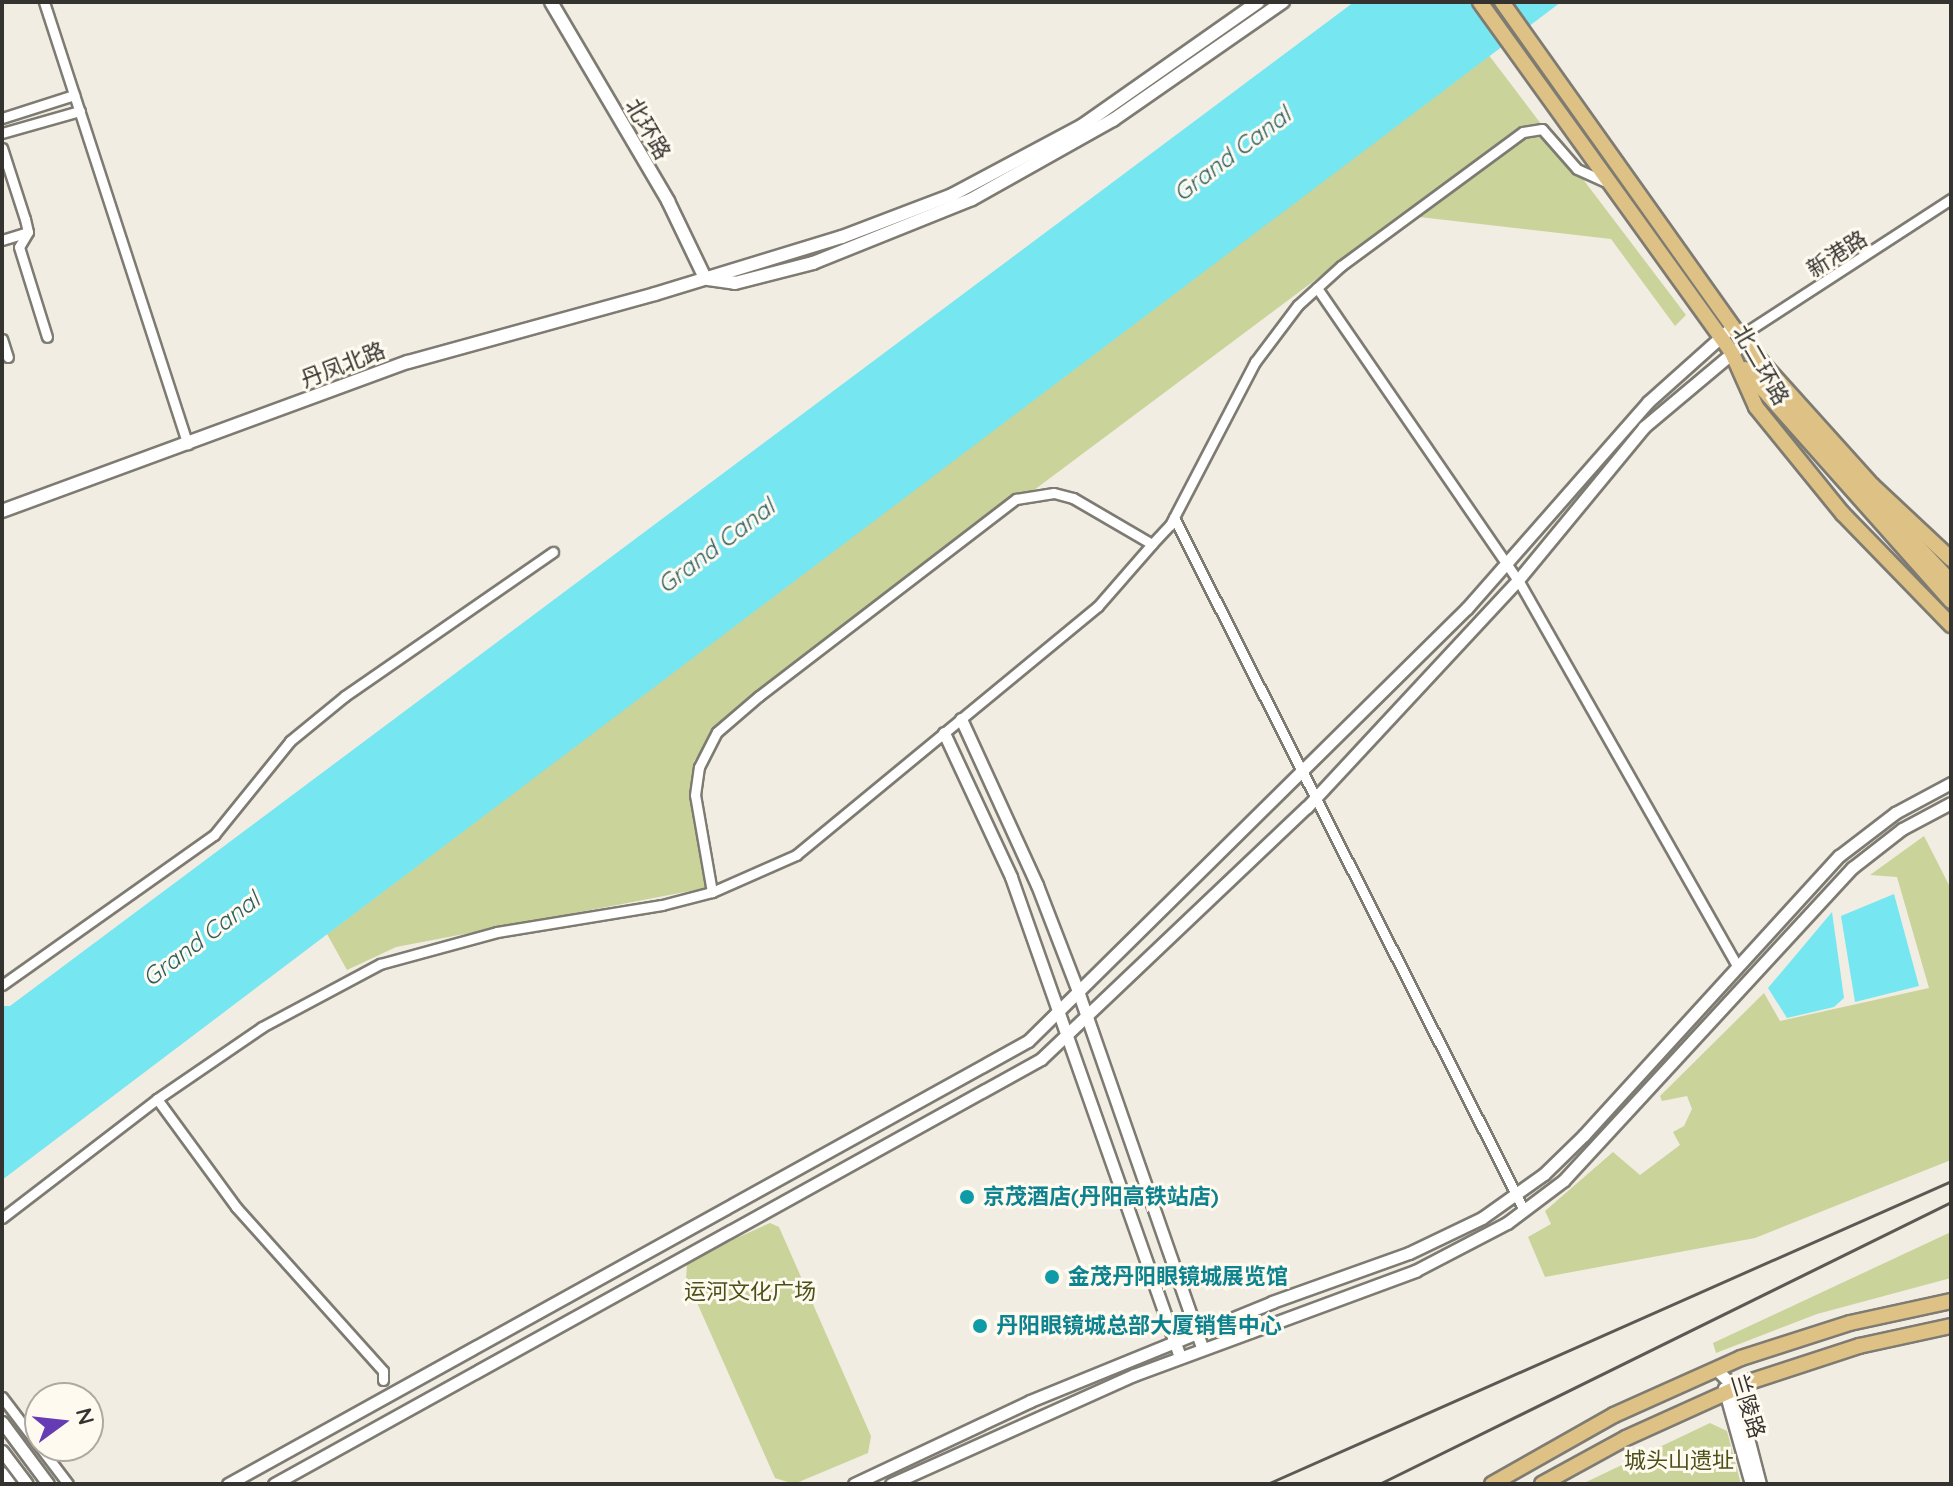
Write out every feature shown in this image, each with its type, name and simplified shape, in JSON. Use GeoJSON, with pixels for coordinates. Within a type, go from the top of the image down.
{"type":"FeatureCollection","features":[{"type":"Feature","properties":{"kind":"main road","name":"北环路"},"geometry":{"type":"LineString","coordinates":[[551,2],[668,201],[705,278]]}},
{"type":"Feature","properties":{"kind":"main road","name":"丹凤北路"},"geometry":{"type":"LineString","coordinates":[[2,511],[408,362],[842,237],[952,195],[1083,125],[1258,2]]}},
{"type":"Feature","properties":{"kind":"main road"},"geometry":{"type":"LineString","coordinates":[[705,278],[735,283],[813,263],[972,199],[1113,120],[1283,2]]}},
{"type":"Feature","properties":{"kind":"main road","name":"北二环路"},"geometry":{"type":"LineString","coordinates":[[1480,2],[1732,353],[1766,419],[1843,514],[1951,625]]}},
{"type":"Feature","properties":{"kind":"main road","name":"北二环路"},"geometry":{"type":"LineString","coordinates":[[1502,2],[1739,335],[1784,381],[1872,485],[1951,559]]}},
{"type":"Feature","properties":{"kind":"main road"},"geometry":{"type":"LineString","coordinates":[[1739,335],[1806,427],[1951,582]]}},
{"type":"Feature","properties":{"kind":"main road"},"geometry":{"type":"LineString","coordinates":[[1732,353],[1820,459],[1951,601]]}},
{"type":"Feature","properties":{"kind":"main road"},"geometry":{"type":"LineString","coordinates":[[1492,1484],[1614,1415],[1716,1369],[1850,1323],[1951,1301]]}},
{"type":"Feature","properties":{"kind":"main road"},"geometry":{"type":"LineString","coordinates":[[1542,1484],[1730,1390],[1859,1346],[1951,1326]]}},
{"type":"Feature","properties":{"kind":"street"},"geometry":{"type":"LineString","coordinates":[[44,2],[188,444]]}},
{"type":"Feature","properties":{"kind":"street"},"geometry":{"type":"LineString","coordinates":[[2,118],[74,95]]}},
{"type":"Feature","properties":{"kind":"street"},"geometry":{"type":"LineString","coordinates":[[2,133],[80,111]]}},
{"type":"Feature","properties":{"kind":"street"},"geometry":{"type":"LineString","coordinates":[[2,1218],[157,1099],[262,1027],[380,964],[497,932],[662,905],[712,892],[796,855],[1119,587],[1174,518],[1255,362],[1317,288],[1523,132],[1542,129],[1577,169],[1611,184]]}},
{"type":"Feature","properties":{"kind":"street"},"geometry":{"type":"LineString","coordinates":[[2,148],[28,232],[19,247],[47,337]]}},
{"type":"Feature","properties":{"kind":"street","name":"新港路"},"geometry":{"type":"LineString","coordinates":[[1739,335],[1951,199]]}},
{"type":"Feature","properties":{"kind":"street"},"geometry":{"type":"LineString","coordinates":[[2,240],[28,232]]}},
{"type":"Feature","properties":{"kind":"street"},"geometry":{"type":"LineString","coordinates":[[1317,288],[1518,580],[1737,966]]}},
{"type":"Feature","properties":{"kind":"street"},"geometry":{"type":"LineString","coordinates":[[228,1484],[1028,1041],[1305,769],[1506,563],[1648,402],[1720,337],[1739,335],[1732,353],[1644,427],[1518,580],[1319,795],[1041,1059],[274,1484]]}},
{"type":"Feature","properties":{"kind":"street"},"geometry":{"type":"LineString","coordinates":[[2,339],[8,357]]}},
{"type":"Feature","properties":{"kind":"street"},"geometry":{"type":"LineString","coordinates":[[712,892],[695,795],[699,767],[717,732],[771,686],[1016,499],[1054,493],[1073,498],[1152,544]]}},
{"type":"Feature","properties":{"kind":"street"},"geometry":{"type":"LineString","coordinates":[[1174,518],[1319,795],[1513,1196],[1524,1210]]}},
{"type":"Feature","properties":{"kind":"street"},"geometry":{"type":"LineString","coordinates":[[2,985],[214,835],[290,741],[345,696],[553,552]]}},
{"type":"Feature","properties":{"kind":"street"},"geometry":{"type":"LineString","coordinates":[[961,719],[1037,885],[1079,994],[1202,1348]]}},
{"type":"Feature","properties":{"kind":"street"},"geometry":{"type":"LineString","coordinates":[[944,733],[1011,877],[1180,1357]]}},
{"type":"Feature","properties":{"kind":"street"},"geometry":{"type":"LineString","coordinates":[[854,1484],[1030,1401],[1197,1333],[1409,1253],[1472,1224],[1513,1196],[1584,1135],[1839,856],[1895,813],[1951,783]]}},
{"type":"Feature","properties":{"kind":"street"},"geometry":{"type":"LineString","coordinates":[[891,1484],[1202,1348],[1415,1271],[1524,1210],[1564,1180],[1852,868],[1902,829],[1951,803]]}},
{"type":"Feature","properties":{"kind":"street"},"geometry":{"type":"LineString","coordinates":[[157,1099],[236,1207],[383,1371],[383,1380]]}},
{"type":"Feature","properties":{"kind":"street","name":"兰陵路"},"geometry":{"type":"LineString","coordinates":[[1716,1369],[1730,1390],[1760,1484]]}},
{"type":"Feature","properties":{"kind":"street","name":"兰陵路"},"geometry":{"type":"LineString","coordinates":[[1730,1390],[1751,1484]]}},
{"type":"Feature","properties":{"kind":"street"},"geometry":{"type":"LineString","coordinates":[[2,1397],[68,1484]]}},
{"type":"Feature","properties":{"kind":"street"},"geometry":{"type":"LineString","coordinates":[[2,1422],[48,1484]]}},
{"type":"Feature","properties":{"kind":"street"},"geometry":{"type":"LineString","coordinates":[[2,1451],[27,1484]]}},
{"type":"Feature","properties":{"kind":"green space"},"geometry":{"type":"Polygon","coordinates":[[[1488,54],[1686,315],[1675,326],[1611,239],[1402,215],[721,724],[694,761],[690,795],[706,888],[396,947],[347,970],[327,934],[1488,54]]]}},
{"type":"Feature","properties":{"kind":"green space"},"geometry":{"type":"Polygon","coordinates":[[[1924,836],[1951,889],[1951,1160],[1755,1238],[1545,1277],[1528,1237],[1551,1224],[1545,1211],[1613,1152],[1640,1175],[1680,1145],[1673,1132],[1684,1126],[1692,1109],[1687,1096],[1662,1101],[1660,1096],[1764,993],[1780,1021],[1929,988],[1897,877],[1870,875],[1924,836]]]}},
{"type":"Feature","properties":{"kind":"green space","name":"运河文化广场"},"geometry":{"type":"Polygon","coordinates":[[[770,1223],[779,1227],[871,1436],[868,1453],[794,1484],[775,1478],[686,1278],[687,1265],[697,1256],[770,1223]]]}},
{"type":"Feature","properties":{"kind":"green space"},"geometry":{"type":"Polygon","coordinates":[[[1951,1232],[1951,1278],[1817,1314],[1716,1353],[1713,1343],[1951,1232]]]}},
{"type":"Feature","properties":{"kind":"green space","name":"城头山遗址"},"geometry":{"type":"Polygon","coordinates":[[[1710,1423],[1727,1431],[1741,1484],[1582,1484],[1710,1423]]]}},
{"type":"Feature","properties":{"kind":"water","name":"Grand Canal"},"geometry":{"type":"Polygon","coordinates":[[[1354,2],[1561,2],[2,1180],[2,1006],[10,1006],[1354,2]]]}},
{"type":"Feature","properties":{"kind":"water"},"geometry":{"type":"Polygon","coordinates":[[[1894,894],[1919,986],[1855,1002],[1841,916],[1894,894]]]}},
{"type":"Feature","properties":{"kind":"water"},"geometry":{"type":"Polygon","coordinates":[[[1832,912],[1844,998],[1834,1007],[1787,1018],[1768,988],[1832,912]]]}},
{"type":"Feature","properties":{"kind":"railway"},"geometry":{"type":"LineString","coordinates":[[1267,1484],[1951,1181]]}},
{"type":"Feature","properties":{"kind":"railway"},"geometry":{"type":"LineString","coordinates":[[1379,1484],[1951,1202]]}},
{"type":"Feature","properties":{"kind":"place","name":"京茂酒店(丹阳高铁站店)"},"geometry":{"type":"Point","coordinates":[967,1197]}},
{"type":"Feature","properties":{"kind":"place","name":"金茂丹阳眼镜城展览馆"},"geometry":{"type":"Point","coordinates":[1052,1277]}},
{"type":"Feature","properties":{"kind":"place","name":"丹阳眼镜城总部大厦销售中心"},"geometry":{"type":"Point","coordinates":[980,1326]}}]}
